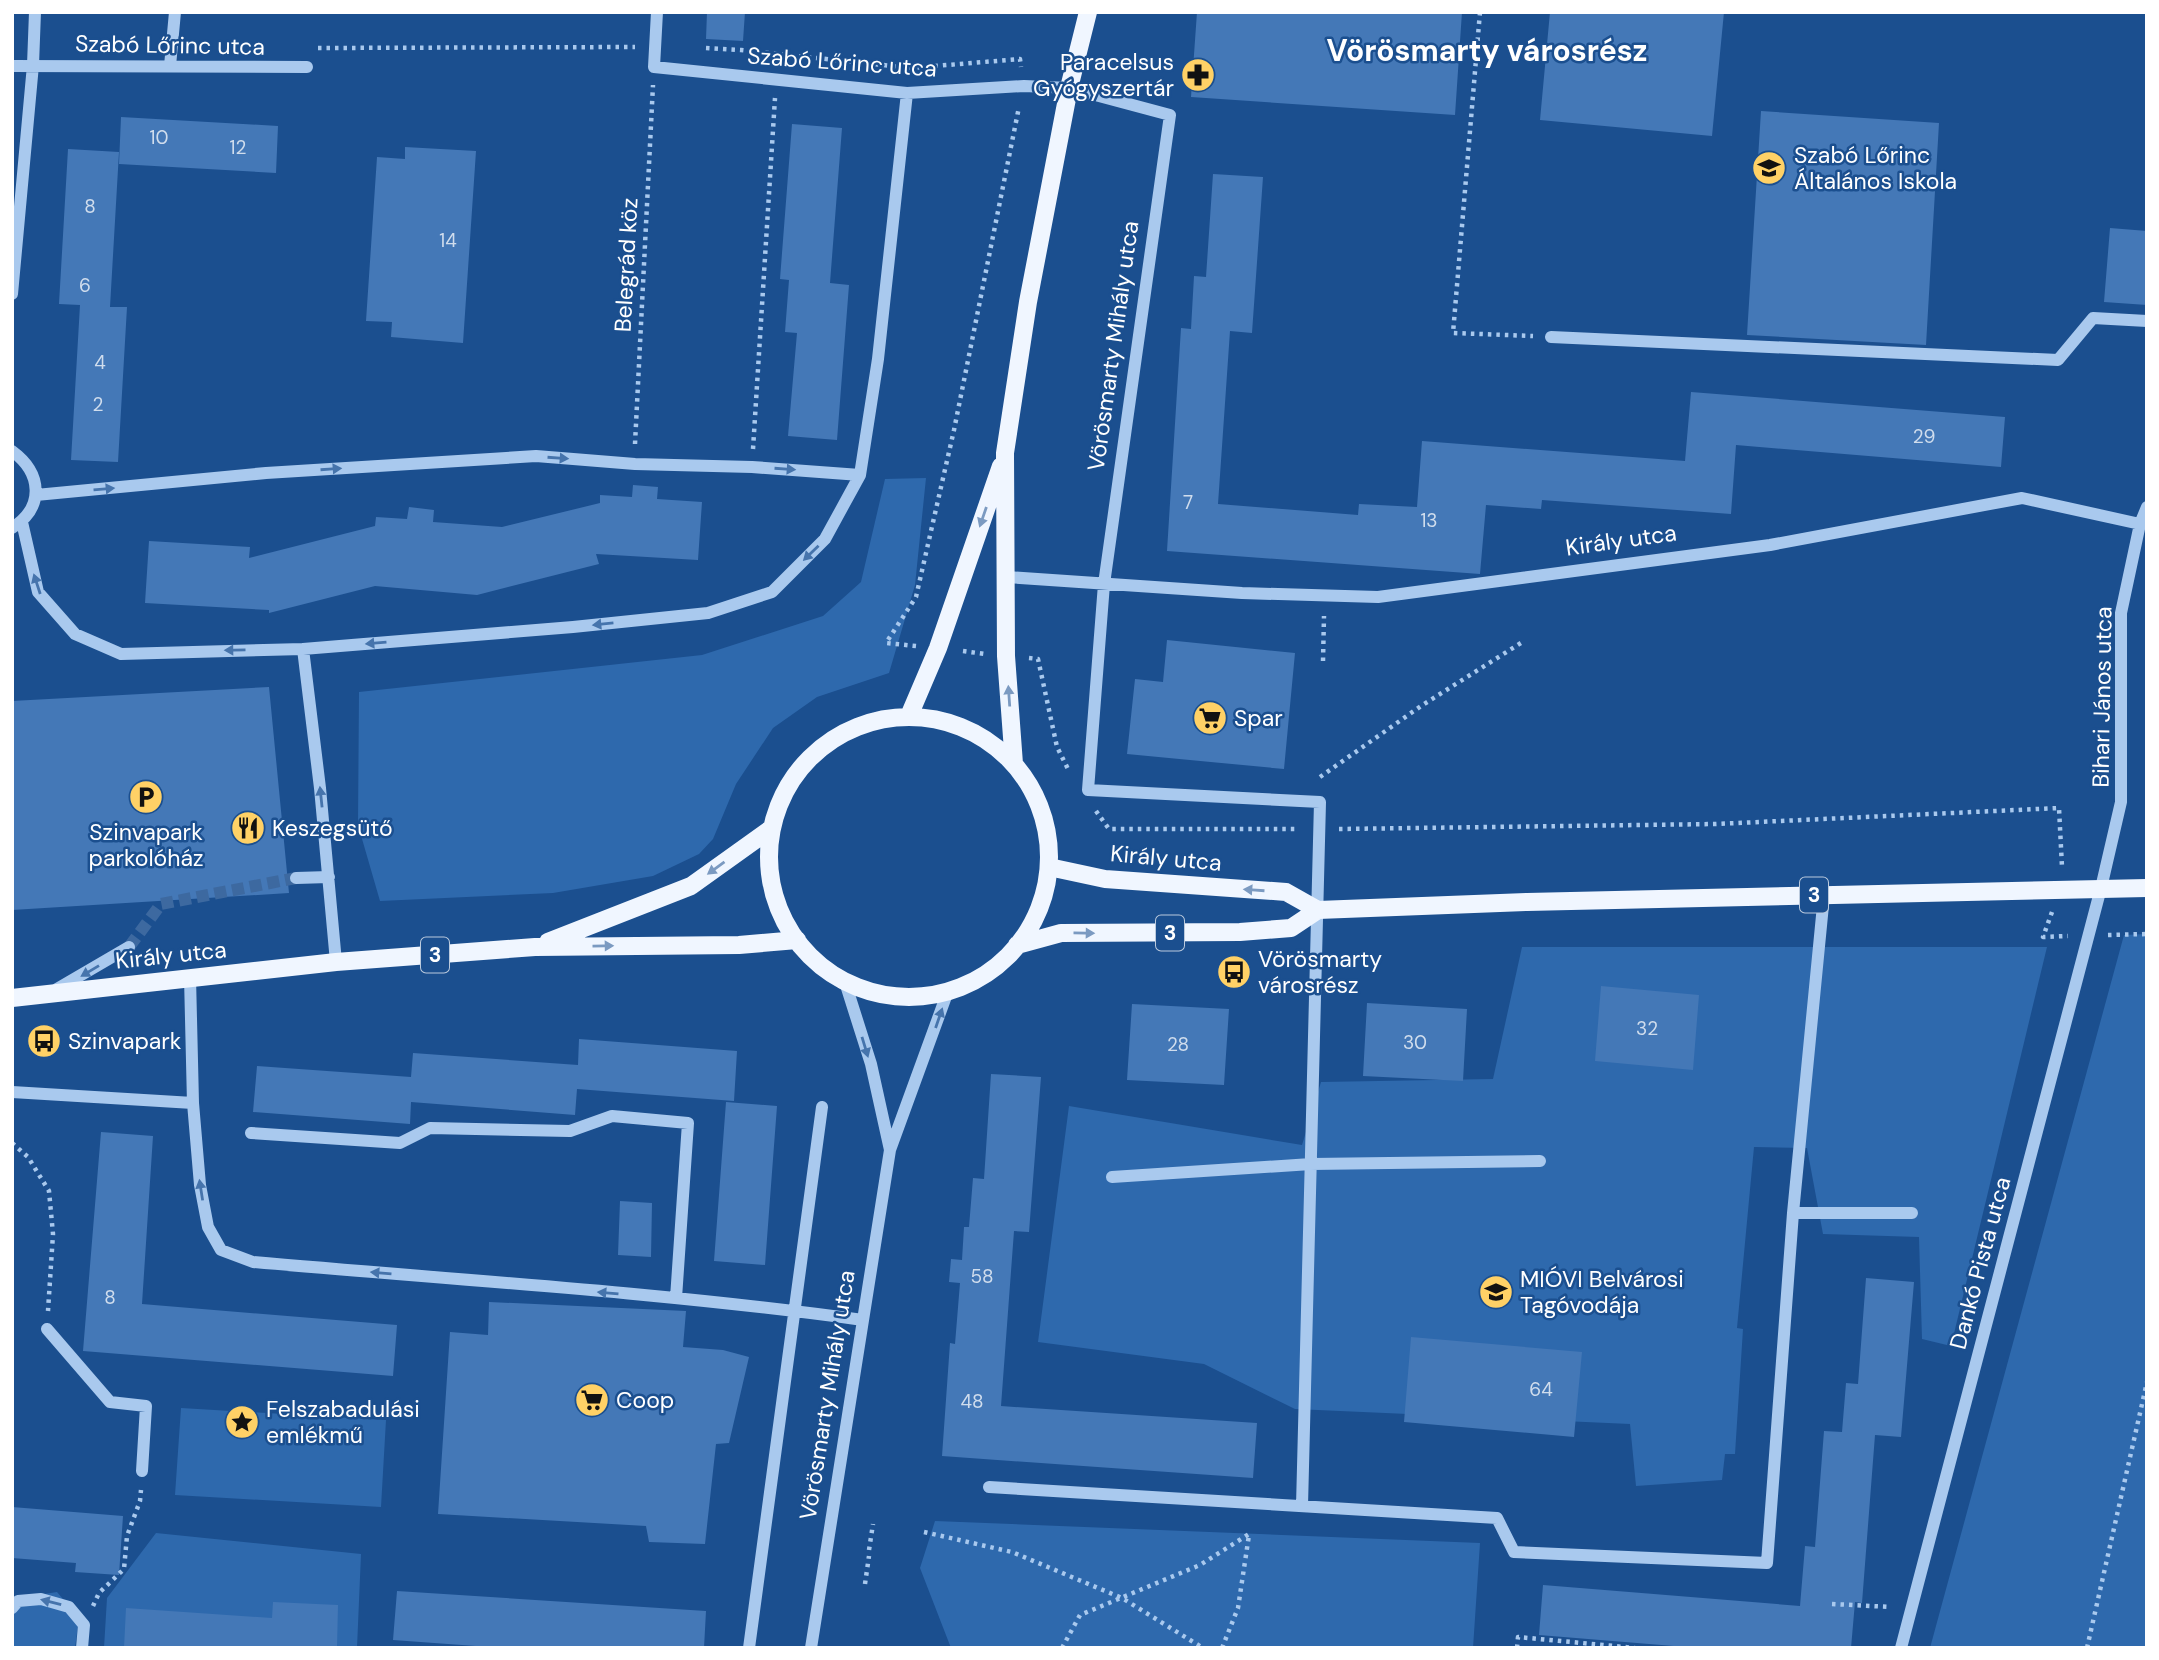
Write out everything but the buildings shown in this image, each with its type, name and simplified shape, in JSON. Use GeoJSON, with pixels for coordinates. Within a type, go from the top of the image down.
{"type":"FeatureCollection","features":[{"type":"Feature","properties":{"kind":"main road"},"geometry":{"type":"LineString","coordinates":[[1014,764],[1006,656],[1005,453],[1028,302],[1069,88],[1088,12]]}},
{"type":"Feature","properties":{"kind":"main road"},"geometry":{"type":"LineString","coordinates":[[909,716],[938,648],[1005,453]]}},
{"type":"Feature","properties":{"kind":"main road","name":"3"},"geometry":{"type":"LineString","coordinates":[[909,716],[939,719],[967,729],[992,744],[1014,764],[1035,795],[1046,830],[1049,867],[1039,908],[1017,945],[998,965],[974,981],[948,991],[922,996],[896,996],[845,982],[810,957],[784,920],[774,898],[768,852],[781,798],[798,771],[820,748],[847,730],[877,720],[909,716]]}},
{"type":"Feature","properties":{"kind":"main road","name":"Király utca"},"geometry":{"type":"LineString","coordinates":[[534,947],[691,886],[772,828]]}},
{"type":"Feature","properties":{"kind":"main road","name":"Király utca"},"geometry":{"type":"LineString","coordinates":[[1049,867],[1105,879],[1286,892],[1318,909],[2147,888]]}},
{"type":"Feature","properties":{"kind":"main road","name":"3"},"geometry":{"type":"LineString","coordinates":[[1017,945],[1061,933],[1240,932],[1291,928],[1318,909]]}},
{"type":"Feature","properties":{"kind":"main road","name":"Király utca"},"geometry":{"type":"LineString","coordinates":[[12,998],[336,962],[534,947],[739,945],[797,940]]}},
{"type":"Feature","properties":{"kind":"street"},"geometry":{"type":"LineString","coordinates":[[12,294],[33,65],[35,12]]}},
{"type":"Feature","properties":{"kind":"street"},"geometry":{"type":"LineString","coordinates":[[170,66],[175,12]]}},
{"type":"Feature","properties":{"kind":"street"},"geometry":{"type":"LineString","coordinates":[[654,67],[657,12]]}},
{"type":"Feature","properties":{"kind":"street","name":"Szabó Lőrinc utca"},"geometry":{"type":"LineString","coordinates":[[12,66],[307,67]]}},
{"type":"Feature","properties":{"kind":"street","name":"Szabó Lőrinc utca"},"geometry":{"type":"LineString","coordinates":[[654,67],[907,93],[1024,86],[1069,88],[1170,115]]}},
{"type":"Feature","properties":{"kind":"street"},"geometry":{"type":"LineString","coordinates":[[12,450],[25,460],[34,477],[36,495],[32,509],[17,525],[38,592],[75,634],[121,654],[303,649],[573,627],[708,613],[772,592],[825,539],[860,475],[878,359],[907,93]]}},
{"type":"Feature","properties":{"kind":"street","name":"Vörösmarty Mihály utca"},"geometry":{"type":"LineString","coordinates":[[1170,115],[1104,584],[1088,790],[1320,803],[1320,829]]}},
{"type":"Feature","properties":{"kind":"street"},"geometry":{"type":"LineString","coordinates":[[1551,337],[2058,360],[2093,318],[2147,321]]}},
{"type":"Feature","properties":{"kind":"street"},"geometry":{"type":"LineString","coordinates":[[36,495],[266,473],[536,456],[635,464],[752,467],[860,475]]}},
{"type":"Feature","properties":{"kind":"street","name":"Király utca"},"geometry":{"type":"LineString","coordinates":[[1007,577],[1378,597],[1756,547],[2022,498],[2140,524]]}},
{"type":"Feature","properties":{"kind":"street","name":"Bihari János utca"},"geometry":{"type":"LineString","coordinates":[[2101,888],[2121,802],[2121,613],[2140,524],[2147,507]]}},
{"type":"Feature","properties":{"kind":"street"},"geometry":{"type":"LineString","coordinates":[[303,649],[336,962]]}},
{"type":"Feature","properties":{"kind":"street"},"geometry":{"type":"LineString","coordinates":[[1301,1506],[1320,829]]}},
{"type":"Feature","properties":{"kind":"street"},"geometry":{"type":"LineString","coordinates":[[296,878],[329,877]]}},
{"type":"Feature","properties":{"kind":"street","name":"Dankó Pista utca"},"geometry":{"type":"LineString","coordinates":[[1901,1648],[2101,888]]}},
{"type":"Feature","properties":{"kind":"street"},"geometry":{"type":"LineString","coordinates":[[989,1487],[1497,1518],[1514,1552],[1767,1563],[1793,1213],[1824,895]]}},
{"type":"Feature","properties":{"kind":"street"},"geometry":{"type":"LineString","coordinates":[[49,992],[70,983],[130,947]]}},
{"type":"Feature","properties":{"kind":"street"},"geometry":{"type":"LineString","coordinates":[[190,977],[193,1102],[200,1185],[208,1227],[221,1250],[253,1262],[676,1298],[863,1320]]}},
{"type":"Feature","properties":{"kind":"street","name":"Vörösmarty Mihály utca"},"geometry":{"type":"LineString","coordinates":[[845,982],[871,1064],[890,1150]]}},
{"type":"Feature","properties":{"kind":"street","name":"Vörösmarty Mihály utca"},"geometry":{"type":"LineString","coordinates":[[811,1648],[890,1150],[948,991]]}},
{"type":"Feature","properties":{"kind":"street"},"geometry":{"type":"LineString","coordinates":[[12,1092],[193,1102]]}},
{"type":"Feature","properties":{"kind":"street"},"geometry":{"type":"LineString","coordinates":[[749,1648],[822,1107]]}},
{"type":"Feature","properties":{"kind":"street"},"geometry":{"type":"LineString","coordinates":[[251,1132],[400,1143],[430,1128],[570,1130],[612,1116],[688,1123],[676,1298]]}},
{"type":"Feature","properties":{"kind":"street"},"geometry":{"type":"LineString","coordinates":[[1111,1177],[1311,1164],[1540,1161]]}},
{"type":"Feature","properties":{"kind":"street"},"geometry":{"type":"LineString","coordinates":[[1793,1213],[1912,1213]]}},
{"type":"Feature","properties":{"kind":"street"},"geometry":{"type":"LineString","coordinates":[[47,1329],[110,1402],[146,1406],[142,1471]]}},
{"type":"Feature","properties":{"kind":"street"},"geometry":{"type":"LineString","coordinates":[[12,1608],[18,1601],[41,1599],[69,1607],[84,1625],[82,1648]]}},
{"type":"Feature","properties":{"kind":"path"},"geometry":{"type":"LineString","coordinates":[[1480,12],[1453,333],[1551,337]]}},
{"type":"Feature","properties":{"kind":"path"},"geometry":{"type":"LineString","coordinates":[[314,48],[655,47]]}},
{"type":"Feature","properties":{"kind":"path"},"geometry":{"type":"LineString","coordinates":[[704,48],[911,68],[1020,59],[1024,86],[954,430],[916,597],[886,643],[1038,659],[1057,747],[1072,776]]}},
{"type":"Feature","properties":{"kind":"path","name":"Belegrád köz"},"geometry":{"type":"LineString","coordinates":[[635,464],[654,67]]}},
{"type":"Feature","properties":{"kind":"path"},"geometry":{"type":"LineString","coordinates":[[752,467],[776,80]]}},
{"type":"Feature","properties":{"kind":"path"},"geometry":{"type":"LineString","coordinates":[[1323,661],[1324,596]]}},
{"type":"Feature","properties":{"kind":"path"},"geometry":{"type":"LineString","coordinates":[[1320,777],[1421,706],[1524,641]]}},
{"type":"Feature","properties":{"kind":"path"},"geometry":{"type":"LineString","coordinates":[[1093,807],[1109,829],[1716,824],[2059,808],[2061,890],[2043,937],[2147,934]]}},
{"type":"Feature","properties":{"kind":"path"},"geometry":{"type":"LineString","coordinates":[[12,1143],[28,1157],[49,1191],[53,1234],[47,1329]]}},
{"type":"Feature","properties":{"kind":"path"},"geometry":{"type":"LineString","coordinates":[[2087,1648],[2147,1382]]}},
{"type":"Feature","properties":{"kind":"path"},"geometry":{"type":"LineString","coordinates":[[84,1625],[99,1593],[124,1569],[127,1536],[140,1501],[142,1471]]}},
{"type":"Feature","properties":{"kind":"path"},"geometry":{"type":"LineString","coordinates":[[865,1584],[873,1524]]}},
{"type":"Feature","properties":{"kind":"path"},"geometry":{"type":"LineString","coordinates":[[924,1532],[1012,1552],[1122,1598],[1203,1648]]}},
{"type":"Feature","properties":{"kind":"path"},"geometry":{"type":"LineString","coordinates":[[1062,1648],[1080,1615],[1200,1565],[1249,1534],[1238,1608],[1222,1648]]}},
{"type":"Feature","properties":{"kind":"path"},"geometry":{"type":"LineString","coordinates":[[1832,1604],[1895,1608]]}},
{"type":"Feature","properties":{"kind":"path"},"geometry":{"type":"LineString","coordinates":[[1517,1648],[1518,1637],[1635,1648]]}},
{"type":"Feature","properties":{"kind":"shaded area"},"geometry":{"type":"Polygon","coordinates":[[[926,478],[915,585],[889,673],[817,697],[773,728],[736,784],[713,839],[699,854],[653,876],[553,893],[380,901],[358,825],[359,692],[702,655],[823,616],[861,582],[885,479],[926,478]]]}},
{"type":"Feature","properties":{"kind":"shaded area"},"geometry":{"type":"Polygon","coordinates":[[[2147,934],[2147,1648],[1930,1648],[2124,935],[2147,934]]]}},
{"type":"Feature","properties":{"kind":"shaded area"},"geometry":{"type":"Polygon","coordinates":[[[1522,947],[2047,947],[1951,1346],[1922,1339],[1919,1237],[1823,1234],[1807,1148],[1754,1147],[1737,1328],[1743,1329],[1735,1454],[1725,1454],[1722,1480],[1636,1486],[1630,1424],[1295,1409],[1204,1364],[1038,1342],[1069,1106],[1302,1145],[1321,1082],[1493,1079],[1522,947]]]}},
{"type":"Feature","properties":{"kind":"shaded area"},"geometry":{"type":"Polygon","coordinates":[[[181,1408],[386,1420],[381,1507],[175,1495],[181,1408]]]}},
{"type":"Feature","properties":{"kind":"shaded area"},"geometry":{"type":"Polygon","coordinates":[[[935,1521],[1480,1543],[1473,1648],[951,1648],[920,1568],[935,1521]]]}},
{"type":"Feature","properties":{"kind":"shaded area"},"geometry":{"type":"Polygon","coordinates":[[[156,1533],[361,1554],[357,1648],[104,1648],[107,1598],[156,1533]]]}},
{"type":"Feature","properties":{"kind":"shaded area"},"geometry":{"type":"Polygon","coordinates":[[[57,1592],[79,1618],[75,1648],[12,1648],[12,1599],[57,1592]]]}},
{"type":"Feature","properties":{"kind":"tunnel"},"geometry":{"type":"LineString","coordinates":[[129,947],[161,904],[296,878]]}},
{"type":"Feature","properties":{"kind":"place","name":"Paracelsus Gyógyszertár"},"geometry":{"type":"Point","coordinates":[1198,75]}},
{"type":"Feature","properties":{"kind":"place","name":"Szabó Lőrinc Általános Iskola"},"geometry":{"type":"Point","coordinates":[1769,168]}},
{"type":"Feature","properties":{"kind":"place","name":"Spar"},"geometry":{"type":"Point","coordinates":[1210,718]}},
{"type":"Feature","properties":{"kind":"place","name":"Szinvapark parkolóház"},"geometry":{"type":"Point","coordinates":[146,797]}},
{"type":"Feature","properties":{"kind":"place","name":"Keszegsütő"},"geometry":{"type":"Point","coordinates":[248,828]}},
{"type":"Feature","properties":{"kind":"place","name":"Vörösmarty városrész"},"geometry":{"type":"Point","coordinates":[1234,972]}},
{"type":"Feature","properties":{"kind":"place","name":"Szinvapark"},"geometry":{"type":"Point","coordinates":[44,1041]}},
{"type":"Feature","properties":{"kind":"place","name":"MIÓVI Belvárosi Tagóvodája"},"geometry":{"type":"Point","coordinates":[1496,1292]}},
{"type":"Feature","properties":{"kind":"place","name":"Coop"},"geometry":{"type":"Point","coordinates":[592,1400]}},
{"type":"Feature","properties":{"kind":"place","name":"Felszabadulási emlékmű"},"geometry":{"type":"Point","coordinates":[242,1422]}},
{"type":"Feature","properties":{"kind":"district","name":"Vörösmarty városrész"},"geometry":{"type":"Point","coordinates":[1487,51]}}]}
